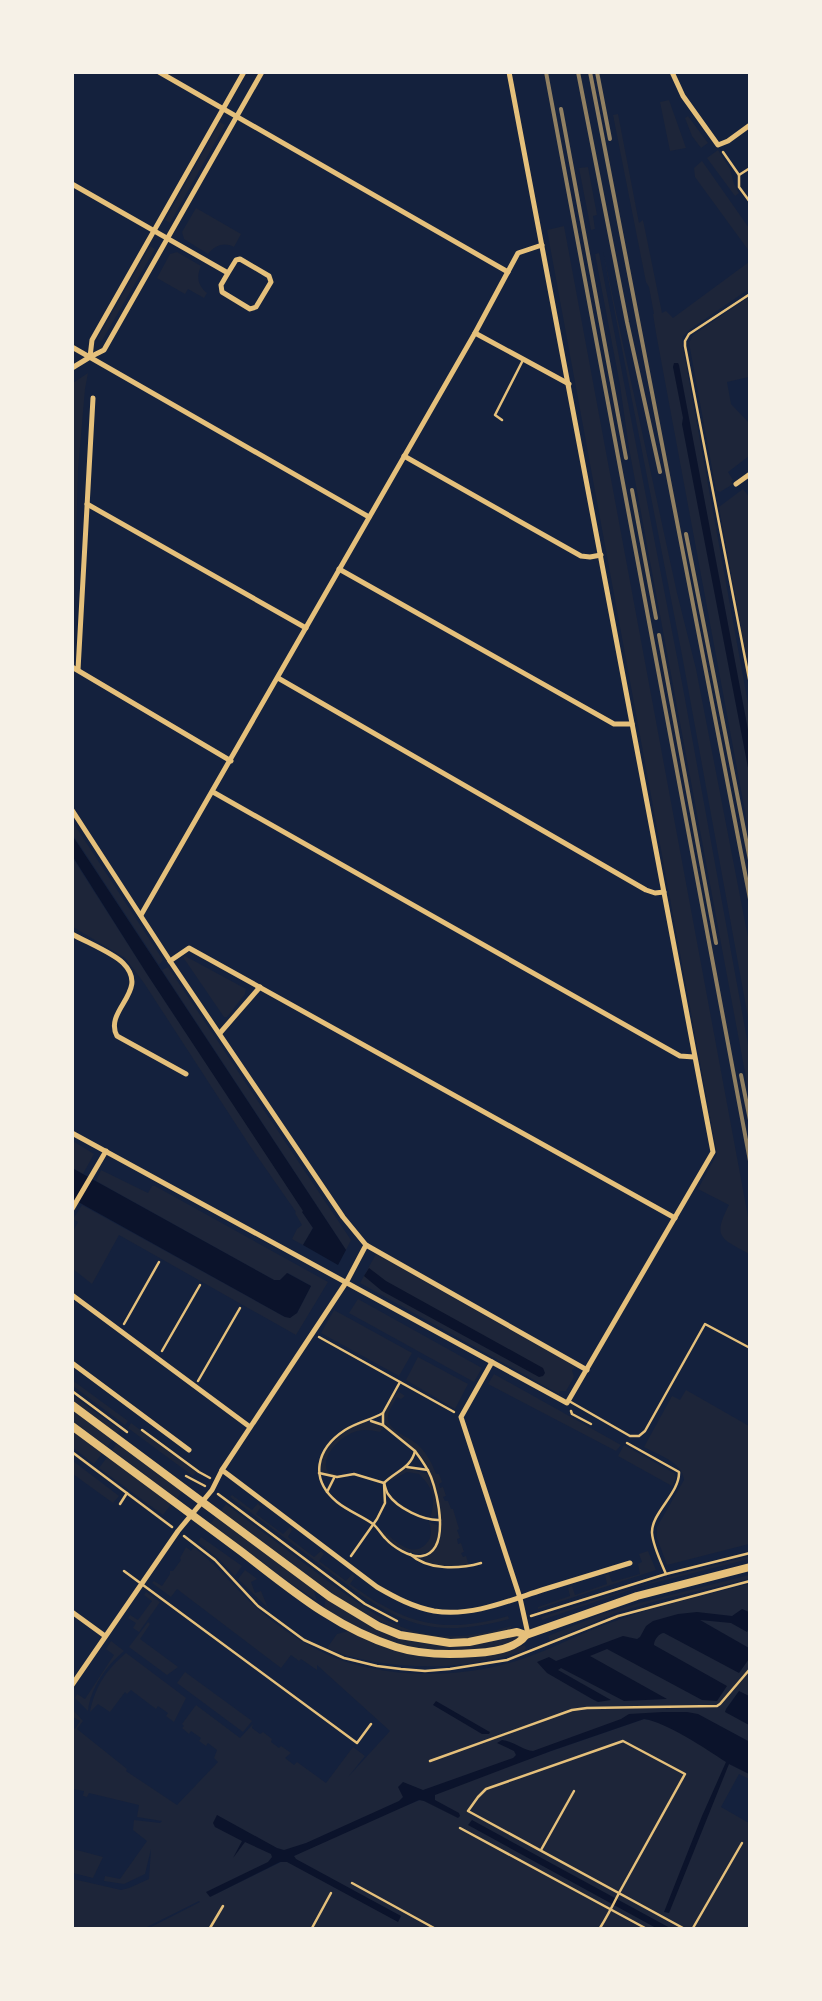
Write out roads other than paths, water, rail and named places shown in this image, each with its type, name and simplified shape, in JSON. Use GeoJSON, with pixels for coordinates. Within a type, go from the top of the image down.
{"type":"FeatureCollection","features":[{"type":"Feature","properties":{"kind":"main road"},"geometry":{"type":"LineString","coordinates":[[72,1406],[330,1596],[378,1626],[400,1635],[450,1643],[469,1642],[517,1632],[527,1635]]}},
{"type":"Feature","properties":{"kind":"main road"},"geometry":{"type":"LineString","coordinates":[[72,1426],[328,1616],[353,1630],[398,1648],[450,1655],[502,1648],[520,1643],[527,1635],[638,1596],[750,1567]]}},
{"type":"Feature","properties":{"kind":"street"},"geometry":{"type":"LineString","coordinates":[[159,72],[508,272]]}},
{"type":"Feature","properties":{"kind":"street"},"geometry":{"type":"LineString","coordinates":[[90,357],[92,340],[244,72]]}},
{"type":"Feature","properties":{"kind":"street"},"geometry":{"type":"LineString","coordinates":[[72,368],[104,350],[262,72]]}},
{"type":"Feature","properties":{"kind":"street"},"geometry":{"type":"LineString","coordinates":[[72,1133],[568,1402],[713,1152],[510,72]]}},
{"type":"Feature","properties":{"kind":"street"},"geometry":{"type":"LineString","coordinates":[[672,72],[683,96],[718,145],[728,141],[750,125]]}},
{"type":"Feature","properties":{"kind":"street"},"geometry":{"type":"LineString","coordinates":[[72,184],[154,229],[228,273]]}},
{"type":"Feature","properties":{"kind":"street"},"geometry":{"type":"LineString","coordinates":[[141,916],[475,333],[518,253],[542,246]]}},
{"type":"Feature","properties":{"kind":"street"},"geometry":{"type":"LineString","coordinates":[[236,260],[240,260],[269,276],[270,282],[256,306],[250,308],[222,292],[221,285],[228,273],[236,260]]}},
{"type":"Feature","properties":{"kind":"street"},"geometry":{"type":"LineString","coordinates":[[475,333],[569,384]]}},
{"type":"Feature","properties":{"kind":"street"},"geometry":{"type":"LineString","coordinates":[[72,346],[369,517]]}},
{"type":"Feature","properties":{"kind":"street"},"geometry":{"type":"LineString","coordinates":[[93,398],[75,668],[231,761]]}},
{"type":"Feature","properties":{"kind":"street"},"geometry":{"type":"LineString","coordinates":[[404,456],[581,556],[601,556]]}},
{"type":"Feature","properties":{"kind":"street"},"geometry":{"type":"LineString","coordinates":[[736,484],[750,474]]}},
{"type":"Feature","properties":{"kind":"street"},"geometry":{"type":"LineString","coordinates":[[87,504],[306,628]]}},
{"type":"Feature","properties":{"kind":"street"},"geometry":{"type":"LineString","coordinates":[[339,569],[614,724],[632,724]]}},
{"type":"Feature","properties":{"kind":"street"},"geometry":{"type":"LineString","coordinates":[[278,678],[646,890],[655,893],[664,892]]}},
{"type":"Feature","properties":{"kind":"street"},"geometry":{"type":"LineString","coordinates":[[213,792],[680,1056],[694,1056]]}},
{"type":"Feature","properties":{"kind":"street"},"geometry":{"type":"LineString","coordinates":[[72,810],[170,961],[343,1217],[366,1245],[587,1370]]}},
{"type":"Feature","properties":{"kind":"street"},"geometry":{"type":"LineString","coordinates":[[72,934],[122,961],[131,975],[133,981],[129,994],[114,1022],[113,1029],[117,1036],[186,1074]]}},
{"type":"Feature","properties":{"kind":"street"},"geometry":{"type":"LineString","coordinates":[[170,961],[189,948],[675,1218]]}},
{"type":"Feature","properties":{"kind":"street"},"geometry":{"type":"LineString","coordinates":[[220,1034],[260,987]]}},
{"type":"Feature","properties":{"kind":"street"},"geometry":{"type":"LineString","coordinates":[[74,1206],[106,1151]]}},
{"type":"Feature","properties":{"kind":"street"},"geometry":{"type":"LineString","coordinates":[[72,1685],[178,1531],[212,1490],[222,1470],[347,1281],[366,1245]]}},
{"type":"Feature","properties":{"kind":"street"},"geometry":{"type":"LineString","coordinates":[[72,1295],[250,1427]]}},
{"type":"Feature","properties":{"kind":"street"},"geometry":{"type":"LineString","coordinates":[[492,1362],[462,1417],[520,1598],[527,1635]]}},
{"type":"Feature","properties":{"kind":"street"},"geometry":{"type":"LineString","coordinates":[[72,1363],[189,1450]]}},
{"type":"Feature","properties":{"kind":"street"},"geometry":{"type":"LineString","coordinates":[[222,1470],[378,1587],[405,1603],[435,1611],[454,1612],[484,1608],[630,1563]]}},
{"type":"Feature","properties":{"kind":"street"},"geometry":{"type":"LineString","coordinates":[[72,1612],[105,1636]]}},
{"type":"Feature","properties":{"kind":"lane"},"geometry":{"type":"LineString","coordinates":[[502,420],[495,416],[523,360]]}},
{"type":"Feature","properties":{"kind":"lane"},"geometry":{"type":"LineString","coordinates":[[568,1402],[630,1436],[640,1436],[645,1432],[705,1324],[750,1348]]}},
{"type":"Feature","properties":{"kind":"lane"},"geometry":{"type":"LineString","coordinates":[[124,1571],[357,1743],[371,1724]]}},
{"type":"Feature","properties":{"kind":"railway"},"geometry":{"type":"LineString","coordinates":[[546,72],[750,1161]]}},
{"type":"Feature","properties":{"kind":"railway"},"geometry":{"type":"LineString","coordinates":[[578,72],[627,322],[660,472]]}},
{"type":"Feature","properties":{"kind":"railway"},"geometry":{"type":"LineString","coordinates":[[590,72],[750,899]]}},
{"type":"Feature","properties":{"kind":"railway"},"geometry":{"type":"LineString","coordinates":[[597,72],[610,139]]}},
{"type":"Feature","properties":{"kind":"railway"},"geometry":{"type":"LineString","coordinates":[[561,109],[626,458]]}},
{"type":"Feature","properties":{"kind":"railway"},"geometry":{"type":"LineString","coordinates":[[632,490],[656,618]]}},
{"type":"Feature","properties":{"kind":"railway"},"geometry":{"type":"LineString","coordinates":[[686,534],[750,860]]}},
{"type":"Feature","properties":{"kind":"railway"},"geometry":{"type":"LineString","coordinates":[[659,635],[716,943]]}},
{"type":"Feature","properties":{"kind":"railway"},"geometry":{"type":"LineString","coordinates":[[741,1075],[750,1120]]}}]}
